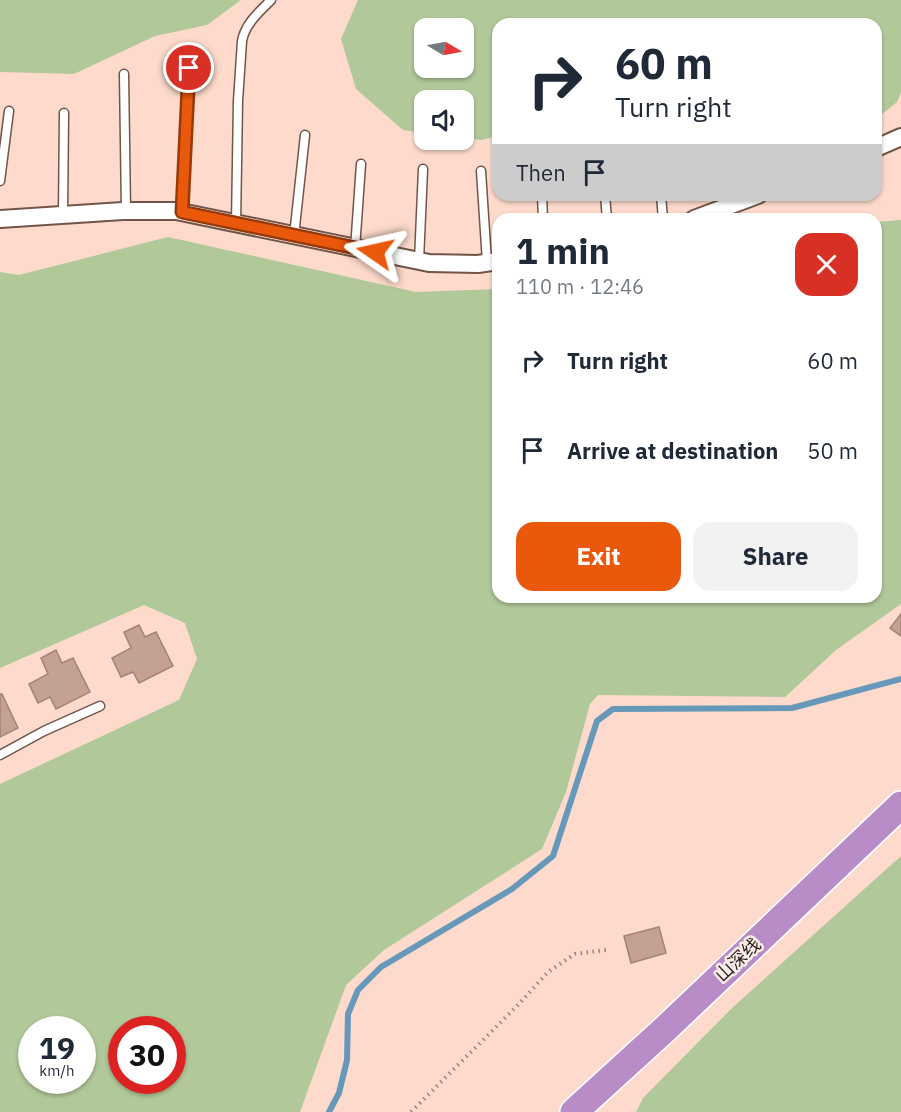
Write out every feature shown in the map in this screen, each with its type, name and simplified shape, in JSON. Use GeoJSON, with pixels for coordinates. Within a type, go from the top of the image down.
{"type":"FeatureCollection","features":[{"type":"Feature","properties":{"kind":"highway","name":"山深线"},"geometry":{"type":"LineString","coordinates":[[574,1112],[664,1030],[901,805]]}},
{"type":"Feature","properties":{"kind":"street"},"geometry":{"type":"LineString","coordinates":[[882,145],[901,137]]}},
{"type":"Feature","properties":{"kind":"street"},"geometry":{"type":"LineString","coordinates":[[710,213],[742,201]]}},
{"type":"Feature","properties":{"kind":"street"},"geometry":{"type":"LineString","coordinates":[[0,219],[126,211],[182,212],[429,263],[492,261]]}},
{"type":"Feature","properties":{"kind":"lane"},"geometry":{"type":"LineString","coordinates":[[236,224],[242,41],[244,32],[271,0]]}},
{"type":"Feature","properties":{"kind":"lane"},"geometry":{"type":"LineString","coordinates":[[182,212],[189,68]]}},
{"type":"Feature","properties":{"kind":"lane"},"geometry":{"type":"LineString","coordinates":[[124,74],[126,211]]}},
{"type":"Feature","properties":{"kind":"lane"},"geometry":{"type":"LineString","coordinates":[[0,181],[9,111]]}},
{"type":"Feature","properties":{"kind":"lane"},"geometry":{"type":"LineString","coordinates":[[63,214],[64,113]]}},
{"type":"Feature","properties":{"kind":"lane"},"geometry":{"type":"LineString","coordinates":[[294,236],[305,135]]}},
{"type":"Feature","properties":{"kind":"lane"},"geometry":{"type":"LineString","coordinates":[[355,249],[361,164]]}},
{"type":"Feature","properties":{"kind":"lane"},"geometry":{"type":"LineString","coordinates":[[419,261],[423,169]]}},
{"type":"Feature","properties":{"kind":"lane"},"geometry":{"type":"LineString","coordinates":[[481,171],[492,261]]}},
{"type":"Feature","properties":{"kind":"lane"},"geometry":{"type":"LineString","coordinates":[[0,755],[44,730],[100,706]]}},
{"type":"Feature","properties":{"kind":"path"},"geometry":{"type":"LineString","coordinates":[[411,1112],[548,972],[575,954],[606,950]]}},
{"type":"Feature","properties":{"kind":"green space"},"geometry":{"type":"Polygon","coordinates":[[[0,0],[241,0],[207,25],[155,36],[74,74],[0,72],[0,0]]]}},
{"type":"Feature","properties":{"kind":"green space"},"geometry":{"type":"Polygon","coordinates":[[[358,0],[901,0],[901,92],[897,102],[882,114],[882,18],[492,18],[492,137],[474,139],[474,90],[414,90],[414,132],[403,130],[356,89],[341,39],[358,0]]]}},
{"type":"Feature","properties":{"kind":"green space"},"geometry":{"type":"Polygon","coordinates":[[[901,220],[901,604],[836,650],[785,697],[598,695],[590,704],[566,792],[542,849],[384,950],[346,985],[300,1112],[0,1112],[0,784],[179,700],[197,659],[185,623],[144,605],[0,668],[0,272],[19,275],[168,237],[416,292],[492,289],[492,603],[882,603],[882,222],[901,220]]]}},
{"type":"Feature","properties":{"kind":"green space"},"geometry":{"type":"Polygon","coordinates":[[[901,856],[901,1112],[636,1112],[643,1098],[731,1009],[901,856]]]}},
{"type":"Feature","properties":{"kind":"building"},"geometry":{"type":"Polygon","coordinates":[[[901,614],[901,636],[890,628],[901,614]]]}},
{"type":"Feature","properties":{"kind":"building"},"geometry":{"type":"Polygon","coordinates":[[[139,625],[145,637],[156,632],[173,666],[139,683],[133,672],[121,677],[112,658],[131,648],[124,632],[139,625]]]}},
{"type":"Feature","properties":{"kind":"building"},"geometry":{"type":"Polygon","coordinates":[[[56,650],[62,663],[73,658],[90,692],[56,709],[50,697],[38,703],[29,684],[48,674],[41,658],[56,650]]]}},
{"type":"Feature","properties":{"kind":"building"},"geometry":{"type":"Polygon","coordinates":[[[0,694],[18,728],[0,737],[0,694]]]}},
{"type":"Feature","properties":{"kind":"building"},"geometry":{"type":"Polygon","coordinates":[[[659,927],[666,953],[631,963],[624,936],[659,927]]]}},
{"type":"Feature","properties":{"kind":"waterway"},"geometry":{"type":"LineString","coordinates":[[329,1112],[339,1093],[347,1060],[348,1014],[358,990],[381,967],[512,889],[553,856],[597,721],[613,709],[792,708],[901,679]]}},
{"type":"Feature","properties":{"kind":"route"},"geometry":{"type":"LineString","coordinates":[[189,68],[182,212],[375,252]]}}]}
